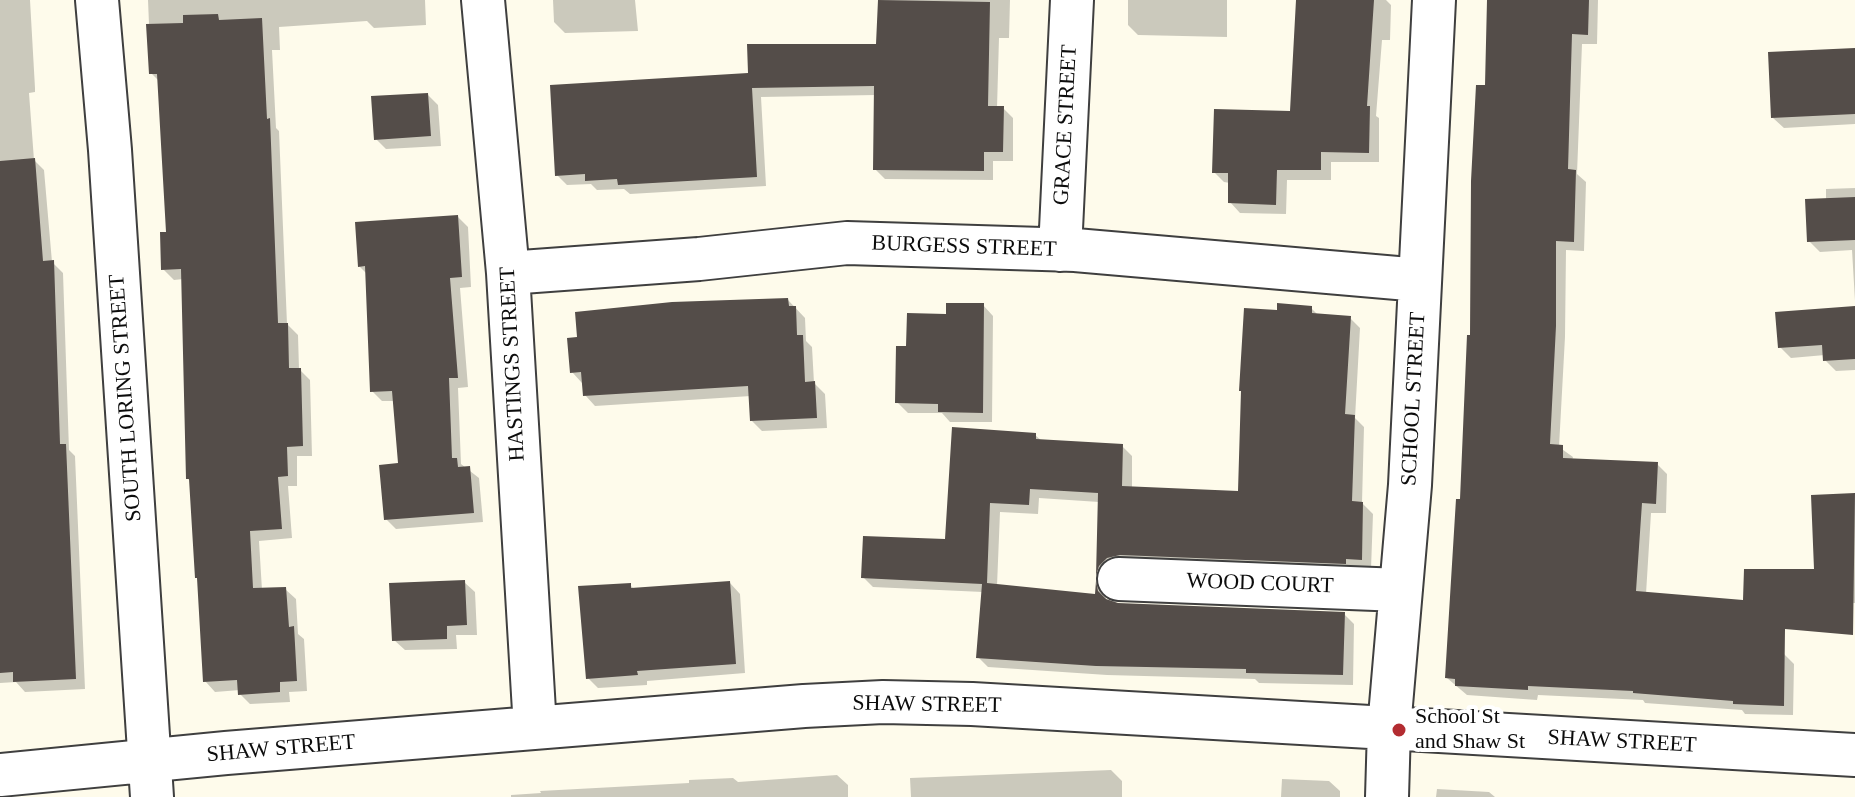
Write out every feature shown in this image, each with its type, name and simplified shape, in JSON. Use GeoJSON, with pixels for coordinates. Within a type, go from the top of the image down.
{"type":"FeatureCollection","features":[{"type":"Feature","properties":{"kind":"street","name":"SOUTH LORING STREET"},"geometry":{"type":"LineString","coordinates":[[97,0],[110,150],[150,778]]}},
{"type":"Feature","properties":{"kind":"street","name":"HASTINGS STREET"},"geometry":{"type":"LineString","coordinates":[[483,0],[508,273],[535,728]]}},
{"type":"Feature","properties":{"kind":"street","name":"GRACE STREET"},"geometry":{"type":"LineString","coordinates":[[1060,250],[1072,0]]}},
{"type":"Feature","properties":{"kind":"street","name":"SCHOOL STREET"},"geometry":{"type":"LineString","coordinates":[[1387,797],[1389,728],[1410,485],[1434,0]]}},
{"type":"Feature","properties":{"kind":"street","name":"BURGESS STREET"},"geometry":{"type":"LineString","coordinates":[[508,273],[699,259],[847,243],[1060,250],[1420,280]]}},
{"type":"Feature","properties":{"kind":"street","name":"WOOD COURT"},"geometry":{"type":"LineString","coordinates":[[1119,579],[1401,590]]}},
{"type":"Feature","properties":{"kind":"street","name":"SHAW STREET"},"geometry":{"type":"LineString","coordinates":[[0,775],[150,778],[535,728],[883,702],[988,705],[1855,755]]}},
{"type":"Feature","properties":{"kind":"building"},"geometry":{"type":"Polygon","coordinates":[[[878,0],[990,2],[988,106],[1004,106],[1003,152],[984,152],[984,171],[873,170],[874,86],[752,88],[757,177],[618,185],[617,179],[585,181],[585,174],[555,176],[550,85],[748,73],[747,44],[876,44],[878,0]]]}},
{"type":"Feature","properties":{"kind":"building"},"geometry":{"type":"Polygon","coordinates":[[[1296,0],[1374,0],[1367,106],[1370,106],[1369,153],[1321,152],[1321,170],[1277,170],[1276,205],[1228,203],[1228,173],[1212,173],[1214,109],[1290,111],[1296,0]]]}},
{"type":"Feature","properties":{"kind":"building"},"geometry":{"type":"Polygon","coordinates":[[[1487,0],[1589,0],[1588,35],[1572,34],[1568,169],[1576,170],[1574,242],[1556,241],[1556,326],[1550,444],[1563,445],[1563,458],[1658,462],[1656,504],[1642,503],[1636,591],[1743,600],[1744,569],[1814,569],[1811,495],[1855,493],[1853,635],[1785,629],[1784,706],[1733,704],[1733,701],[1633,691],[1455,686],[1455,679],[1445,678],[1456,499],[1460,499],[1467,335],[1470,335],[1471,181],[1476,85],[1485,85],[1487,0]]]}},
{"type":"Feature","properties":{"kind":"building"},"geometry":{"type":"Polygon","coordinates":[[[218,14],[219,20],[262,18],[267,119],[270,118],[278,323],[288,323],[289,368],[301,368],[303,446],[287,447],[288,476],[278,477],[282,529],[250,531],[253,588],[286,587],[289,627],[294,626],[297,681],[280,682],[280,692],[238,695],[237,680],[203,682],[189,479],[186,479],[181,269],[161,270],[160,232],[166,232],[157,74],[149,74],[146,24],[183,23],[183,15],[218,14]]]}},
{"type":"Feature","properties":{"kind":"building"},"geometry":{"type":"Polygon","coordinates":[[[1855,48],[1855,114],[1771,118],[1768,52],[1855,48]]]}},
{"type":"Feature","properties":{"kind":"building"},"geometry":{"type":"Polygon","coordinates":[[[428,93],[431,136],[374,140],[371,96],[428,93]]]}},
{"type":"Feature","properties":{"kind":"building"},"geometry":{"type":"Polygon","coordinates":[[[35,158],[43,261],[54,260],[60,444],[66,444],[76,679],[13,682],[13,672],[0,673],[0,161],[35,158]]]}},
{"type":"Feature","properties":{"kind":"building"},"geometry":{"type":"Polygon","coordinates":[[[1855,197],[1855,240],[1807,242],[1805,199],[1855,197]]]}},
{"type":"Feature","properties":{"kind":"building"},"geometry":{"type":"Polygon","coordinates":[[[458,215],[462,277],[450,278],[458,378],[449,378],[452,458],[457,458],[458,467],[470,466],[474,513],[384,520],[379,465],[398,463],[392,391],[370,392],[365,266],[358,267],[355,222],[458,215]]]}},
{"type":"Feature","properties":{"kind":"building"},"geometry":{"type":"Polygon","coordinates":[[[788,298],[789,306],[796,306],[797,335],[803,335],[805,382],[815,381],[817,418],[750,421],[748,386],[583,396],[581,372],[570,373],[567,338],[577,337],[575,312],[672,302],[788,298]]]}},
{"type":"Feature","properties":{"kind":"building"},"geometry":{"type":"Polygon","coordinates":[[[946,303],[984,303],[983,413],[938,412],[938,404],[895,403],[896,346],[906,346],[907,313],[946,314],[946,303]]]}},
{"type":"Feature","properties":{"kind":"building"},"geometry":{"type":"Polygon","coordinates":[[[1277,303],[1312,306],[1312,313],[1351,316],[1345,414],[1355,415],[1352,501],[1363,502],[1362,560],[1346,559],[1346,564],[1120,555],[1107,558],[1099,566],[1096,576],[1098,493],[1030,489],[1029,505],[990,503],[987,583],[1095,594],[1096,581],[1098,591],[1106,599],[1118,603],[1345,612],[1343,675],[1246,673],[1246,669],[1096,666],[976,658],[982,584],[861,578],[863,536],[945,539],[952,427],[1036,433],[1036,439],[1123,444],[1122,486],[1238,491],[1244,308],[1277,310],[1277,303]]]}},
{"type":"Feature","properties":{"kind":"building"},"geometry":{"type":"Polygon","coordinates":[[[1855,306],[1855,359],[1823,361],[1822,345],[1778,348],[1775,312],[1855,306]]]}},
{"type":"Feature","properties":{"kind":"building"},"geometry":{"type":"Polygon","coordinates":[[[465,580],[467,625],[447,626],[447,639],[392,641],[389,583],[465,580]]]}},
{"type":"Feature","properties":{"kind":"building"},"geometry":{"type":"Polygon","coordinates":[[[730,581],[736,664],[637,671],[638,675],[586,679],[578,586],[631,583],[631,588],[730,581]]]}},
{"type":"Feature","properties":{"kind":"place","name":"School St and Shaw St"},"geometry":{"type":"Point","coordinates":[1399,730]}}]}
